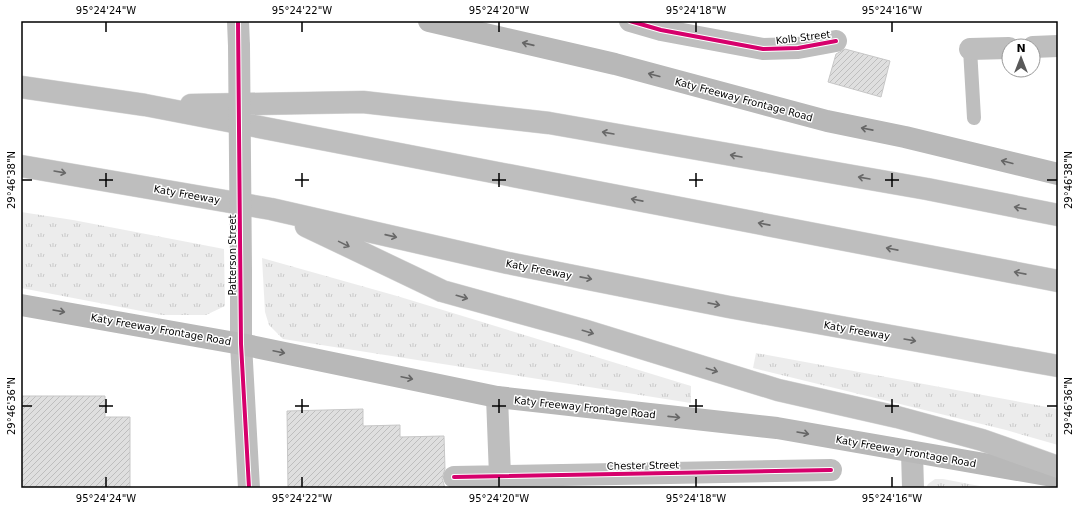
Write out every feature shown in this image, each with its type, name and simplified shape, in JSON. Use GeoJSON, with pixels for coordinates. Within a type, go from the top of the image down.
{"type":"FeatureCollection","features":[{"type":"Feature","properties":{"kind":"main road","name":"Patterson Street"},"geometry":{"type":"LineString","coordinates":[[238,21],[241,344],[249,488]]}},
{"type":"Feature","properties":{"kind":"main road","name":"Katy Freeway Frontage Road"},"geometry":{"type":"LineString","coordinates":[[429,21],[615,64],[827,121],[905,137],[1058,174]]}},
{"type":"Feature","properties":{"kind":"main road","name":"Kolb Street"},"geometry":{"type":"LineString","coordinates":[[630,21],[661,30],[763,49],[798,48],[836,41]]}},
{"type":"Feature","properties":{"kind":"main road"},"geometry":{"type":"LineString","coordinates":[[1041,47],[1058,46]]}},
{"type":"Feature","properties":{"kind":"main road"},"geometry":{"type":"LineString","coordinates":[[970,49],[1001,48]]}},
{"type":"Feature","properties":{"kind":"main road"},"geometry":{"type":"LineString","coordinates":[[21,87],[145,106],[1058,281]]}},
{"type":"Feature","properties":{"kind":"main road"},"geometry":{"type":"LineString","coordinates":[[145,106],[363,102],[548,123],[920,188],[1058,215]]}},
{"type":"Feature","properties":{"kind":"main road","name":"Katy Freeway"},"geometry":{"type":"LineString","coordinates":[[21,166],[271,209],[523,266],[729,307],[1058,366]]}},
{"type":"Feature","properties":{"kind":"main road"},"geometry":{"type":"LineString","coordinates":[[271,209],[442,291],[583,330],[778,390],[896,417],[982,440],[1058,467]]}},
{"type":"Feature","properties":{"kind":"main road","name":"Katy Freeway Frontage Road"},"geometry":{"type":"LineString","coordinates":[[21,304],[241,344],[497,397],[777,428],[1058,477]]}},
{"type":"Feature","properties":{"kind":"main road"},"geometry":{"type":"LineString","coordinates":[[497,397],[500,476]]}},
{"type":"Feature","properties":{"kind":"main road"},"geometry":{"type":"LineString","coordinates":[[912,452],[913,488]]}},
{"type":"Feature","properties":{"kind":"main road","name":"Chester Street"},"geometry":{"type":"LineString","coordinates":[[454,477],[831,470]]}},
{"type":"Feature","properties":{"kind":"lane"},"geometry":{"type":"LineString","coordinates":[[970,49],[974,118]]}},
{"type":"Feature","properties":{"kind":"green space"},"geometry":{"type":"Polygon","coordinates":[[[21,212],[73,220],[224,249],[225,306],[206,315],[162,315],[21,288],[21,212]]]}},
{"type":"Feature","properties":{"kind":"green space"},"geometry":{"type":"Polygon","coordinates":[[[262,258],[397,296],[691,386],[691,403],[283,339],[269,325],[265,312],[262,258]]]}},
{"type":"Feature","properties":{"kind":"green space"},"geometry":{"type":"Polygon","coordinates":[[[756,353],[1058,409],[1058,445],[1006,430],[753,368],[756,353]]]}},
{"type":"Feature","properties":{"kind":"green space"},"geometry":{"type":"Polygon","coordinates":[[[935,479],[943,479],[990,488],[926,488],[928,484],[935,479]]]}},
{"type":"Feature","properties":{"kind":"building"},"geometry":{"type":"Polygon","coordinates":[[[845,49],[890,61],[881,97],[828,82],[836,54],[845,49]]]}},
{"type":"Feature","properties":{"kind":"building"},"geometry":{"type":"Polygon","coordinates":[[[21,396],[105,396],[105,417],[130,417],[130,488],[21,488],[21,396]]]}},
{"type":"Feature","properties":{"kind":"building"},"geometry":{"type":"Polygon","coordinates":[[[363,409],[363,426],[400,425],[400,437],[444,436],[445,469],[442,478],[445,488],[288,488],[287,411],[363,409]]]}},
{"type":"Feature","properties":{"kind":"cycle path"},"geometry":{"type":"LineString","coordinates":[[238,21],[241,344],[249,488]]}},
{"type":"Feature","properties":{"kind":"cycle path"},"geometry":{"type":"LineString","coordinates":[[630,21],[661,30],[763,49],[798,48],[836,41]]}},
{"type":"Feature","properties":{"kind":"cycle path"},"geometry":{"type":"LineString","coordinates":[[454,477],[831,470]]}}]}
